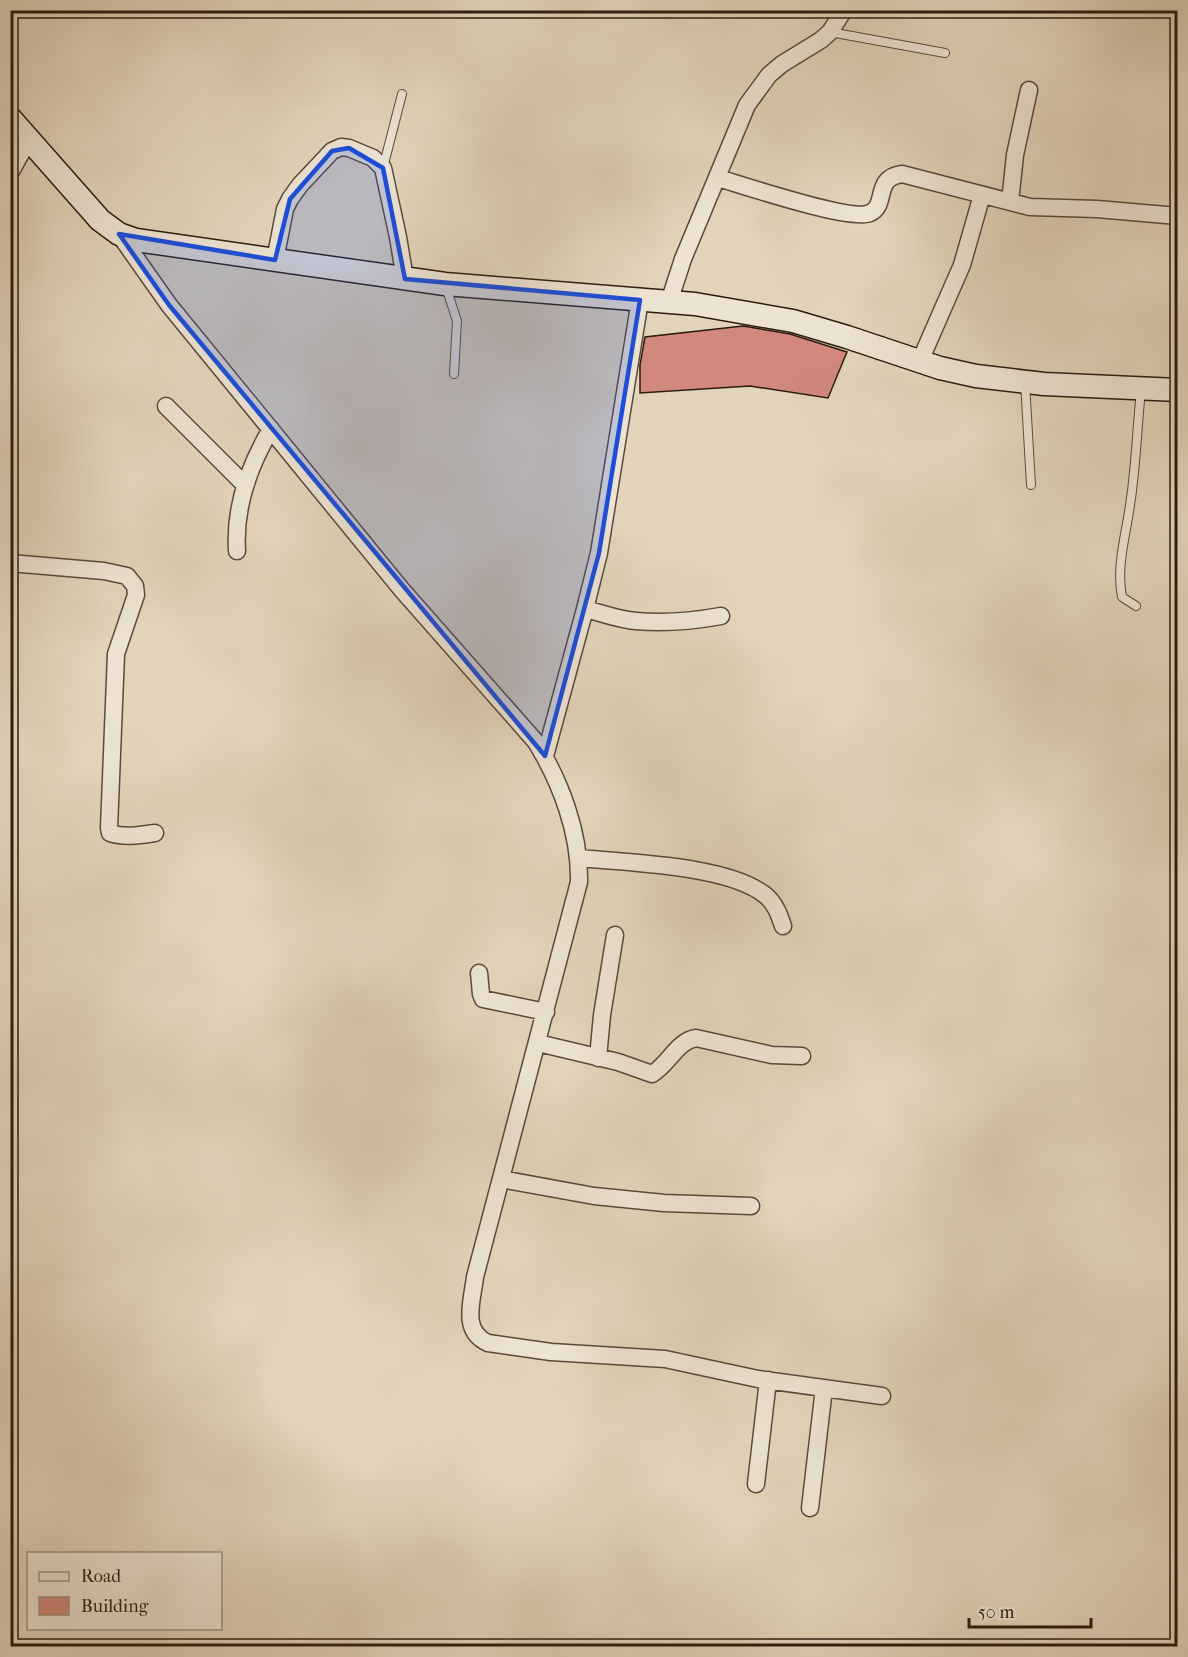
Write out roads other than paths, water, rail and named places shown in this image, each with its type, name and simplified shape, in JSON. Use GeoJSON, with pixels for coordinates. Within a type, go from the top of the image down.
{"type":"FeatureCollection","features":[{"type":"Feature","properties":{"kind":"main road"},"geometry":{"type":"LineString","coordinates":[[10,118],[100,220],[119,234],[136,240],[445,284],[694,304],[793,321],[940,368],[976,376],[1025,382],[1178,390]]}},
{"type":"Feature","properties":{"kind":"street"},"geometry":{"type":"LineString","coordinates":[[669,302],[684,259],[747,105],[769,75],[782,64],[821,40],[830,32],[844,10]]}},
{"type":"Feature","properties":{"kind":"street"},"geometry":{"type":"LineString","coordinates":[[1010,202],[1015,155],[1029,90]]}},
{"type":"Feature","properties":{"kind":"street"},"geometry":{"type":"LineString","coordinates":[[10,173],[29,139]]}},
{"type":"Feature","properties":{"kind":"street"},"geometry":{"type":"LineString","coordinates":[[275,260],[285,209],[290,199],[332,151],[341,147],[350,148],[373,158],[383,168],[405,279]]}},
{"type":"Feature","properties":{"kind":"street"},"geometry":{"type":"LineString","coordinates":[[718,178],[851,215],[870,213],[876,208],[886,180],[894,175],[902,174],[1030,207],[1097,209],[1178,216]]}},
{"type":"Feature","properties":{"kind":"street"},"geometry":{"type":"LineString","coordinates":[[920,361],[962,265],[982,195]]}},
{"type":"Feature","properties":{"kind":"street"},"geometry":{"type":"LineString","coordinates":[[119,234],[169,305],[402,590],[536,742],[545,756],[573,825],[580,858],[579,882],[475,1277],[470,1322],[473,1331],[479,1339],[488,1343],[551,1352],[665,1359],[768,1380],[882,1396]]}},
{"type":"Feature","properties":{"kind":"street"},"geometry":{"type":"LineString","coordinates":[[545,756],[599,553],[640,300]]}},
{"type":"Feature","properties":{"kind":"street"},"geometry":{"type":"LineString","coordinates":[[165,406],[245,486]]}},
{"type":"Feature","properties":{"kind":"street"},"geometry":{"type":"LineString","coordinates":[[237,551],[238,512],[245,486],[256,453],[271,429]]}},
{"type":"Feature","properties":{"kind":"street"},"geometry":{"type":"LineString","coordinates":[[10,563],[104,571],[127,576],[132,580],[136,595],[116,654],[109,828],[110,832],[116,835],[134,836],[155,833]]}},
{"type":"Feature","properties":{"kind":"street"},"geometry":{"type":"LineString","coordinates":[[585,609],[647,622],[687,622],[721,616]]}},
{"type":"Feature","properties":{"kind":"street"},"geometry":{"type":"LineString","coordinates":[[580,858],[708,872],[743,882],[772,902],[783,926]]}},
{"type":"Feature","properties":{"kind":"street"},"geometry":{"type":"LineString","coordinates":[[598,1058],[602,1015],[615,936]]}},
{"type":"Feature","properties":{"kind":"street"},"geometry":{"type":"LineString","coordinates":[[478,973],[483,999],[546,1012]]}},
{"type":"Feature","properties":{"kind":"street"},"geometry":{"type":"LineString","coordinates":[[538,1043],[618,1062],[652,1074],[663,1067],[681,1044],[696,1038],[772,1055],[802,1056]]}},
{"type":"Feature","properties":{"kind":"street"},"geometry":{"type":"LineString","coordinates":[[501,1179],[594,1196],[652,1202],[752,1206]]}},
{"type":"Feature","properties":{"kind":"street"},"geometry":{"type":"LineString","coordinates":[[756,1485],[768,1380]]}},
{"type":"Feature","properties":{"kind":"street"},"geometry":{"type":"LineString","coordinates":[[810,1508],[824,1388]]}},
{"type":"Feature","properties":{"kind":"lane"},"geometry":{"type":"LineString","coordinates":[[830,32],[945,53]]}},
{"type":"Feature","properties":{"kind":"lane"},"geometry":{"type":"LineString","coordinates":[[383,168],[402,94]]}},
{"type":"Feature","properties":{"kind":"lane"},"geometry":{"type":"LineString","coordinates":[[445,284],[457,321],[454,374]]}},
{"type":"Feature","properties":{"kind":"lane"},"geometry":{"type":"LineString","coordinates":[[1025,382],[1031,484]]}},
{"type":"Feature","properties":{"kind":"lane"},"geometry":{"type":"LineString","coordinates":[[1136,606],[1122,597],[1120,580],[1123,543],[1131,503],[1141,389]]}}]}
